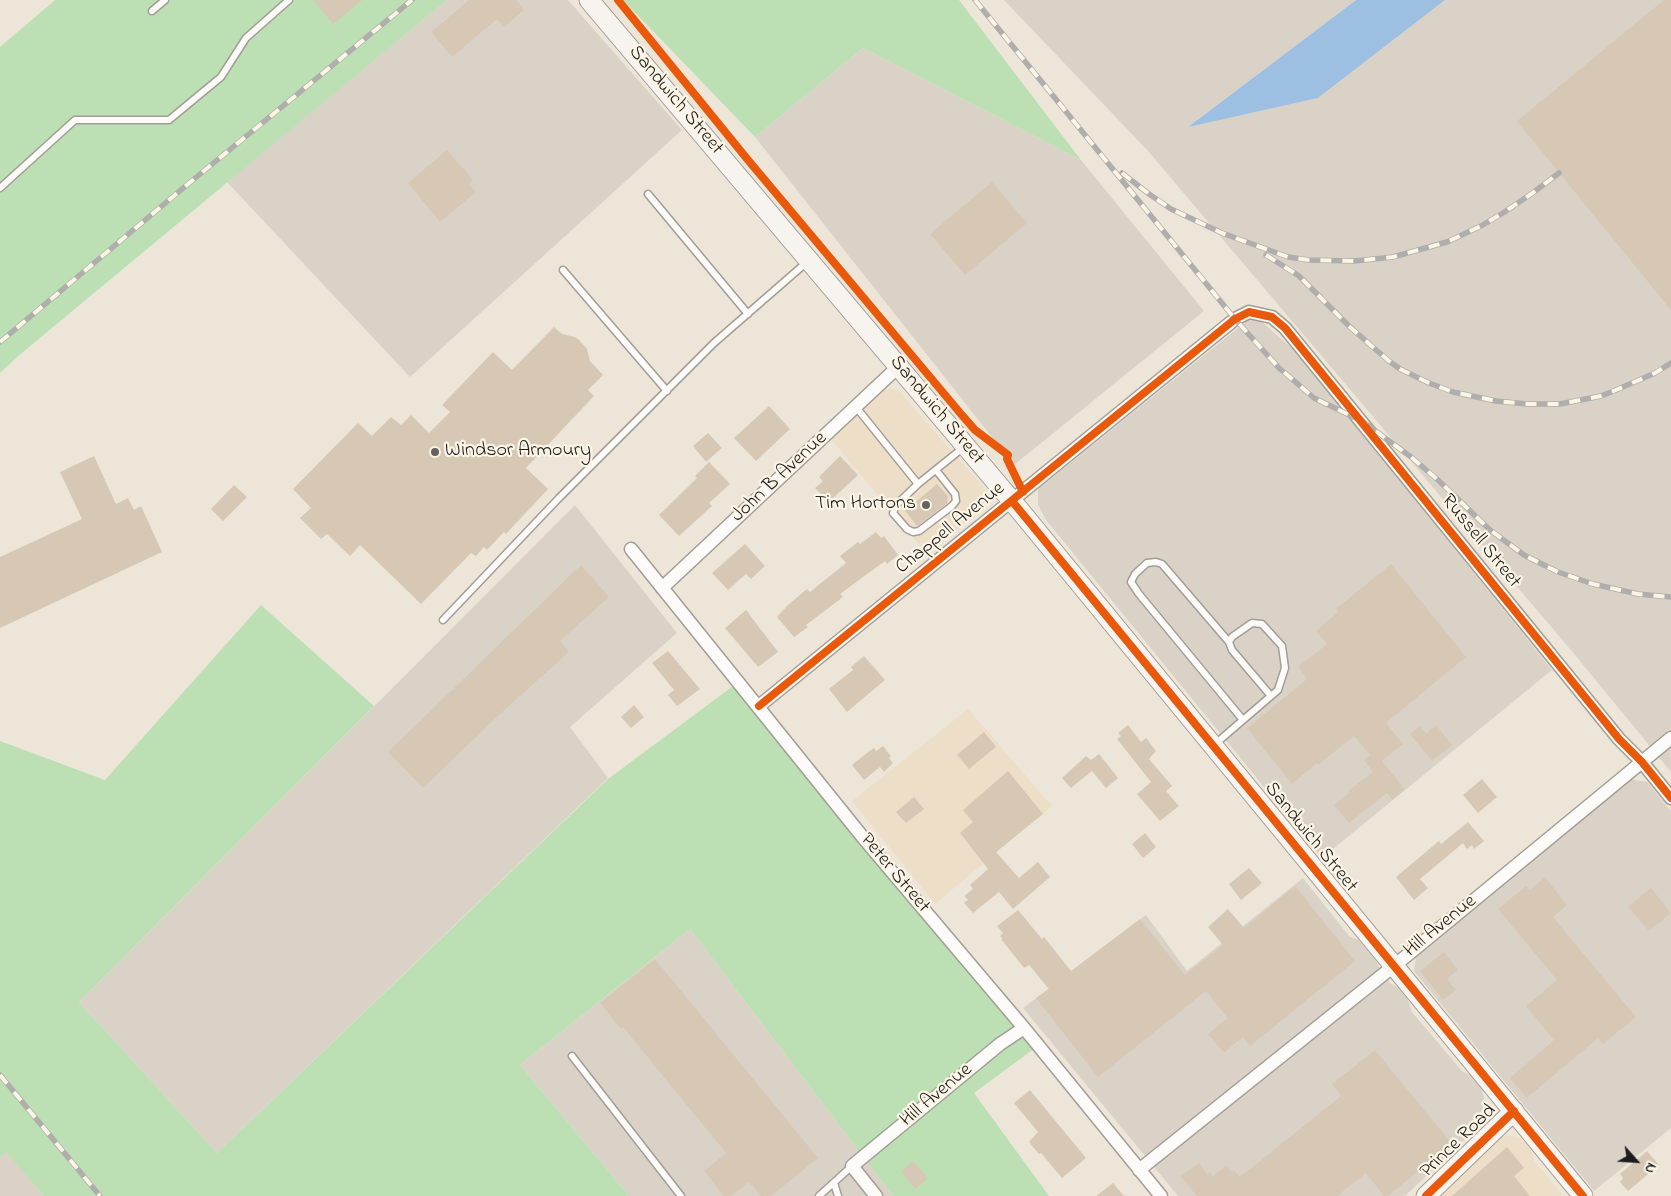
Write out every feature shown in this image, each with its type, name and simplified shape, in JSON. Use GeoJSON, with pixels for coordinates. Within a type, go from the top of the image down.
{"type":"FeatureCollection","features":[{"type":"Feature","properties":{"kind":"main road","name":"Sandwich Street"},"geometry":{"type":"LineString","coordinates":[[589,0],[1012,501],[1584,1196]]}},
{"type":"Feature","properties":{"kind":"main road","name":"Prince Road"},"geometry":{"type":"LineString","coordinates":[[1426,1196],[1514,1111]]}},
{"type":"Feature","properties":{"kind":"street","name":"Chappell Avenue"},"geometry":{"type":"LineString","coordinates":[[759,706],[1235,319],[1249,312],[1261,313]]}},
{"type":"Feature","properties":{"kind":"street","name":"Russell Street"},"geometry":{"type":"LineString","coordinates":[[1261,313],[1272,317],[1285,328],[1612,731],[1642,762],[1671,798]]}},
{"type":"Feature","properties":{"kind":"street","name":"John B Avenue"},"geometry":{"type":"LineString","coordinates":[[662,588],[898,367]]}},
{"type":"Feature","properties":{"kind":"street","name":"Peter Street"},"geometry":{"type":"LineString","coordinates":[[631,549],[865,840],[1024,1028],[1161,1196]]}},
{"type":"Feature","properties":{"kind":"street","name":"Hill Avenue"},"geometry":{"type":"LineString","coordinates":[[1139,1170],[1394,965],[1671,738]]}},
{"type":"Feature","properties":{"kind":"street","name":"Hill Avenue"},"geometry":{"type":"LineString","coordinates":[[852,1166],[1000,1044],[1024,1028]]}},
{"type":"Feature","properties":{"kind":"street"},"geometry":{"type":"LineString","coordinates":[[852,1166],[876,1196]]}},
{"type":"Feature","properties":{"kind":"lane"},"geometry":{"type":"LineString","coordinates":[[152,11],[165,0]]}},
{"type":"Feature","properties":{"kind":"lane"},"geometry":{"type":"LineString","coordinates":[[0,188],[75,120],[169,120],[222,77],[246,38],[289,0]]}},
{"type":"Feature","properties":{"kind":"lane"},"geometry":{"type":"LineString","coordinates":[[648,194],[748,314]]}},
{"type":"Feature","properties":{"kind":"lane"},"geometry":{"type":"LineString","coordinates":[[443,620],[559,498],[714,343],[808,260]]}},
{"type":"Feature","properties":{"kind":"lane"},"geometry":{"type":"LineString","coordinates":[[563,270],[667,391]]}},
{"type":"Feature","properties":{"kind":"lane"},"geometry":{"type":"LineString","coordinates":[[856,407],[918,484]]}},
{"type":"Feature","properties":{"kind":"lane"},"geometry":{"type":"LineString","coordinates":[[936,470],[955,494],[956,501],[919,531],[907,530],[894,513],[896,505],[918,484],[965,446]]}},
{"type":"Feature","properties":{"kind":"lane"},"geometry":{"type":"LineString","coordinates":[[1242,720],[1131,582],[1135,574],[1147,563],[1156,562],[1162,564],[1229,642],[1232,650],[1270,696]]}},
{"type":"Feature","properties":{"kind":"lane"},"geometry":{"type":"LineString","coordinates":[[1213,745],[1278,690],[1285,668],[1282,646],[1262,624],[1252,623],[1232,637],[1229,642]]}},
{"type":"Feature","properties":{"kind":"lane"},"geometry":{"type":"LineString","coordinates":[[572,1056],[681,1196]]}},
{"type":"Feature","properties":{"kind":"lane"},"geometry":{"type":"LineString","coordinates":[[819,1196],[852,1166]]}},
{"type":"Feature","properties":{"kind":"lane"},"geometry":{"type":"LineString","coordinates":[[834,1183],[838,1196]]}},
{"type":"Feature","properties":{"kind":"shaded area"},"geometry":{"type":"Polygon","coordinates":[[[447,0],[568,0],[682,130],[410,377],[227,182],[447,0]]]}},
{"type":"Feature","properties":{"kind":"shaded area"},"geometry":{"type":"Polygon","coordinates":[[[1004,0],[1356,0],[1189,126],[1318,98],[1445,0],[1671,0],[1671,772],[1575,655],[1148,151],[1004,0]]]}},
{"type":"Feature","properties":{"kind":"shaded area"},"geometry":{"type":"Polygon","coordinates":[[[863,48],[1081,160],[1204,311],[1014,465],[755,137],[863,48]]]}},
{"type":"Feature","properties":{"kind":"shaded area"},"geometry":{"type":"Polygon","coordinates":[[[1254,315],[1294,350],[1552,670],[1322,858],[1046,520],[1038,505],[1038,489],[1254,315]]]}},
{"type":"Feature","properties":{"kind":"shaded area"},"geometry":{"type":"Polygon","coordinates":[[[893,388],[900,392],[987,491],[988,499],[985,507],[927,554],[830,438],[884,390],[893,388]]]}},
{"type":"Feature","properties":{"kind":"shaded area"},"geometry":{"type":"Polygon","coordinates":[[[575,505],[677,633],[570,727],[608,778],[217,1153],[79,1002],[575,505]]]}},
{"type":"Feature","properties":{"kind":"shaded area"},"geometry":{"type":"Polygon","coordinates":[[[968,709],[1052,806],[935,904],[852,801],[968,709]]]}},
{"type":"Feature","properties":{"kind":"shaded area"},"geometry":{"type":"Polygon","coordinates":[[[1630,779],[1647,782],[1671,811],[1671,1128],[1594,1191],[1414,971],[1416,956],[1630,779]]]}},
{"type":"Feature","properties":{"kind":"shaded area"},"geometry":{"type":"Polygon","coordinates":[[[1303,878],[1349,936],[1359,940],[1371,954],[1390,983],[1399,988],[1408,1000],[1412,1012],[1462,1071],[1470,1075],[1481,1087],[1484,1098],[1482,1110],[1474,1127],[1463,1141],[1405,1196],[1178,1196],[1023,1008],[1146,915],[1187,971],[1303,878]]]}},
{"type":"Feature","properties":{"kind":"shaded area"},"geometry":{"type":"Polygon","coordinates":[[[690,929],[893,1196],[629,1196],[520,1065],[690,929]]]}},
{"type":"Feature","properties":{"kind":"shaded area"},"geometry":{"type":"Polygon","coordinates":[[[1510,1135],[1520,1138],[1532,1150],[1534,1160],[1563,1196],[1437,1196],[1499,1137],[1510,1135]]]}},
{"type":"Feature","properties":{"kind":"shaded area"},"geometry":{"type":"Polygon","coordinates":[[[6,1151],[44,1196],[0,1196],[0,1157],[6,1151]]]}},
{"type":"Feature","properties":{"kind":"green space"},"geometry":{"type":"Polygon","coordinates":[[[55,0],[447,0],[0,373],[0,47],[55,0]]]}},
{"type":"Feature","properties":{"kind":"green space"},"geometry":{"type":"Polygon","coordinates":[[[623,0],[959,0],[1081,160],[863,48],[755,137],[623,0]]]}},
{"type":"Feature","properties":{"kind":"green space"},"geometry":{"type":"Polygon","coordinates":[[[261,605],[374,706],[79,1002],[217,1153],[608,779],[737,683],[1035,1048],[974,1093],[1049,1196],[893,1196],[690,929],[520,1065],[629,1196],[44,1196],[6,1152],[0,1157],[0,741],[105,780],[261,605]]]}},
{"type":"Feature","properties":{"kind":"water"},"geometry":{"type":"Polygon","coordinates":[[[1356,0],[1445,0],[1318,98],[1188,127],[1356,0]]]}},
{"type":"Feature","properties":{"kind":"building"},"geometry":{"type":"Polygon","coordinates":[[[313,0],[362,0],[333,24],[313,0]]]}},
{"type":"Feature","properties":{"kind":"building"},"geometry":{"type":"Polygon","coordinates":[[[469,0],[516,0],[524,10],[504,27],[497,19],[452,57],[431,32],[469,0]]]}},
{"type":"Feature","properties":{"kind":"building"},"geometry":{"type":"Polygon","coordinates":[[[1664,0],[1671,0],[1671,310],[1517,121],[1664,0]]]}},
{"type":"Feature","properties":{"kind":"building"},"geometry":{"type":"Polygon","coordinates":[[[447,150],[473,180],[469,184],[476,192],[440,222],[408,183],[447,150]]]}},
{"type":"Feature","properties":{"kind":"building"},"geometry":{"type":"Polygon","coordinates":[[[992,182],[1027,223],[965,275],[930,234],[992,182]]]}},
{"type":"Feature","properties":{"kind":"building","name":"Windsor Armoury"},"geometry":{"type":"Polygon","coordinates":[[[554,327],[562,334],[579,340],[587,349],[590,361],[603,375],[588,390],[594,396],[526,468],[548,489],[506,534],[504,532],[487,550],[484,547],[476,556],[471,553],[421,604],[360,545],[350,556],[327,534],[321,539],[300,518],[311,508],[293,489],[358,423],[372,436],[391,417],[401,425],[411,415],[429,433],[450,412],[442,405],[493,352],[512,370],[554,327]]]}},
{"type":"Feature","properties":{"kind":"building"},"geometry":{"type":"Polygon","coordinates":[[[769,406],[790,429],[756,461],[734,438],[769,406]]]}},
{"type":"Feature","properties":{"kind":"building"},"geometry":{"type":"Polygon","coordinates":[[[708,433],[722,448],[706,462],[693,446],[708,433]]]}},
{"type":"Feature","properties":{"kind":"building"},"geometry":{"type":"Polygon","coordinates":[[[94,456],[116,504],[128,498],[134,510],[141,506],[162,552],[0,628],[0,557],[82,519],[60,472],[94,456]]]}},
{"type":"Feature","properties":{"kind":"building"},"geometry":{"type":"Polygon","coordinates":[[[840,456],[858,475],[829,502],[815,488],[823,481],[819,477],[840,456]]]}},
{"type":"Feature","properties":{"kind":"building"},"geometry":{"type":"Polygon","coordinates":[[[709,462],[730,484],[709,503],[712,506],[679,536],[659,515],[697,478],[695,476],[709,462]]]}},
{"type":"Feature","properties":{"kind":"building"},"geometry":{"type":"Polygon","coordinates":[[[937,484],[948,496],[947,504],[917,526],[905,511],[937,484]]]}},
{"type":"Feature","properties":{"kind":"building"},"geometry":{"type":"Polygon","coordinates":[[[234,485],[247,497],[223,521],[211,509],[234,485]]]}},
{"type":"Feature","properties":{"kind":"building"},"geometry":{"type":"Polygon","coordinates":[[[876,532],[881,538],[884,536],[898,555],[887,564],[885,561],[840,594],[843,597],[806,625],[808,627],[794,637],[777,617],[807,589],[810,592],[846,563],[840,556],[858,542],[860,544],[876,532]]]}},
{"type":"Feature","properties":{"kind":"building"},"geometry":{"type":"Polygon","coordinates":[[[745,544],[765,566],[751,579],[746,574],[728,590],[712,573],[745,544]]]}},
{"type":"Feature","properties":{"kind":"building"},"geometry":{"type":"Polygon","coordinates":[[[1391,564],[1466,657],[1386,723],[1403,744],[1382,761],[1405,789],[1392,800],[1387,793],[1349,823],[1334,805],[1349,793],[1348,791],[1373,772],[1364,760],[1370,755],[1354,736],[1292,784],[1247,728],[1307,679],[1298,667],[1327,644],[1316,631],[1338,612],[1336,609],[1391,564]]]}},
{"type":"Feature","properties":{"kind":"building"},"geometry":{"type":"Polygon","coordinates":[[[581,565],[609,597],[560,641],[569,652],[500,714],[423,788],[388,752],[581,565]]]}},
{"type":"Feature","properties":{"kind":"building"},"geometry":{"type":"Polygon","coordinates":[[[746,610],[778,652],[758,667],[725,628],[746,610]]]}},
{"type":"Feature","properties":{"kind":"building"},"geometry":{"type":"Polygon","coordinates":[[[668,651],[700,689],[677,706],[668,695],[674,690],[652,663],[668,651]]]}},
{"type":"Feature","properties":{"kind":"building"},"geometry":{"type":"Polygon","coordinates":[[[864,656],[885,680],[847,712],[829,689],[853,670],[851,667],[864,656]]]}},
{"type":"Feature","properties":{"kind":"building"},"geometry":{"type":"Polygon","coordinates":[[[634,705],[644,717],[631,728],[621,717],[634,705]]]}},
{"type":"Feature","properties":{"kind":"building"},"geometry":{"type":"Polygon","coordinates":[[[1128,725],[1141,742],[1146,738],[1156,751],[1149,759],[1172,786],[1166,791],[1179,806],[1160,821],[1137,794],[1151,782],[1117,739],[1121,736],[1118,733],[1128,725]]]}},
{"type":"Feature","properties":{"kind":"building"},"geometry":{"type":"Polygon","coordinates":[[[1436,725],[1452,745],[1432,761],[1410,734],[1420,726],[1426,734],[1436,725]]]}},
{"type":"Feature","properties":{"kind":"building"},"geometry":{"type":"Polygon","coordinates":[[[984,732],[996,747],[969,769],[957,755],[984,732]]]}},
{"type":"Feature","properties":{"kind":"building"},"geometry":{"type":"Polygon","coordinates":[[[883,746],[891,756],[889,758],[893,763],[884,772],[880,767],[864,780],[852,765],[874,748],[876,751],[883,746]]]}},
{"type":"Feature","properties":{"kind":"building"},"geometry":{"type":"Polygon","coordinates":[[[1099,754],[1118,778],[1106,788],[1092,771],[1071,788],[1062,778],[1086,756],[1091,760],[1099,754]]]}},
{"type":"Feature","properties":{"kind":"building"},"geometry":{"type":"Polygon","coordinates":[[[1008,771],[1043,814],[996,852],[1019,878],[1038,862],[1050,877],[1013,909],[999,892],[973,913],[964,903],[968,900],[964,896],[973,889],[970,885],[988,869],[960,833],[973,822],[963,810],[1008,771]]]}},
{"type":"Feature","properties":{"kind":"building"},"geometry":{"type":"Polygon","coordinates":[[[1482,779],[1497,797],[1478,813],[1463,795],[1482,779]]]}},
{"type":"Feature","properties":{"kind":"building"},"geometry":{"type":"Polygon","coordinates":[[[914,797],[924,809],[906,823],[896,812],[914,797]]]}},
{"type":"Feature","properties":{"kind":"building"},"geometry":{"type":"Polygon","coordinates":[[[1468,822],[1484,841],[1474,849],[1472,845],[1467,849],[1463,843],[1420,879],[1428,888],[1414,900],[1396,877],[1439,841],[1441,844],[1468,822]]]}},
{"type":"Feature","properties":{"kind":"building"},"geometry":{"type":"Polygon","coordinates":[[[1145,833],[1156,847],[1143,858],[1132,844],[1145,833]]]}},
{"type":"Feature","properties":{"kind":"building"},"geometry":{"type":"Polygon","coordinates":[[[1249,868],[1262,883],[1241,900],[1229,884],[1249,868]]]}},
{"type":"Feature","properties":{"kind":"building"},"geometry":{"type":"Polygon","coordinates":[[[1545,877],[1567,905],[1553,917],[1636,1017],[1603,1044],[1598,1038],[1527,1098],[1510,1078],[1554,1040],[1526,1006],[1557,980],[1498,909],[1526,886],[1530,890],[1545,877]]]}},
{"type":"Feature","properties":{"kind":"building"},"geometry":{"type":"Polygon","coordinates":[[[1295,886],[1355,961],[1250,1046],[1243,1037],[1224,1053],[1208,1034],[1228,1018],[1206,991],[1098,1077],[1036,998],[1049,989],[1029,965],[1024,968],[1001,939],[1003,939],[1000,936],[1003,933],[997,926],[1018,910],[1042,939],[1044,937],[1071,971],[1140,919],[1185,975],[1223,945],[1208,927],[1228,909],[1244,928],[1295,886]]]}},
{"type":"Feature","properties":{"kind":"building"},"geometry":{"type":"Polygon","coordinates":[[[1651,888],[1671,913],[1649,931],[1628,907],[1651,888]]]}},
{"type":"Feature","properties":{"kind":"building"},"geometry":{"type":"Polygon","coordinates":[[[1444,952],[1458,970],[1447,979],[1456,990],[1443,1000],[1420,971],[1444,952]]]}},
{"type":"Feature","properties":{"kind":"building"},"geometry":{"type":"Polygon","coordinates":[[[655,959],[818,1158],[771,1196],[761,1196],[749,1182],[731,1196],[724,1196],[704,1171],[726,1153],[623,1027],[621,1029],[600,1003],[655,959]]]}},
{"type":"Feature","properties":{"kind":"building"},"geometry":{"type":"Polygon","coordinates":[[[1375,1050],[1452,1144],[1388,1196],[1384,1196],[1366,1173],[1337,1196],[1197,1196],[1180,1176],[1199,1163],[1207,1174],[1210,1172],[1213,1176],[1226,1165],[1231,1172],[1234,1170],[1240,1177],[1341,1096],[1332,1084],[1375,1050]]]}},
{"type":"Feature","properties":{"kind":"building"},"geometry":{"type":"Polygon","coordinates":[[[1030,1090],[1086,1158],[1062,1178],[1029,1142],[1038,1132],[1014,1103],[1030,1090]]]}},
{"type":"Feature","properties":{"kind":"building"},"geometry":{"type":"Polygon","coordinates":[[[1507,1147],[1524,1168],[1514,1176],[1530,1196],[1452,1196],[1507,1147]]]}},
{"type":"Feature","properties":{"kind":"building"},"geometry":{"type":"Polygon","coordinates":[[[1647,1151],[1659,1165],[1628,1191],[1620,1182],[1623,1178],[1620,1174],[1647,1151]]]}},
{"type":"Feature","properties":{"kind":"building"},"geometry":{"type":"Polygon","coordinates":[[[913,1161],[928,1178],[915,1189],[901,1172],[913,1161]]]}},
{"type":"Feature","properties":{"kind":"building"},"geometry":{"type":"Polygon","coordinates":[[[1113,1183],[1124,1196],[1096,1196],[1113,1183]]]}},
{"type":"Feature","properties":{"kind":"railway"},"geometry":{"type":"LineString","coordinates":[[0,342],[412,0]]}},
{"type":"Feature","properties":{"kind":"railway"},"geometry":{"type":"LineString","coordinates":[[975,0],[1235,319],[1279,368],[1314,398],[1362,421],[1411,457],[1490,530],[1524,555],[1558,572],[1593,584],[1638,594],[1671,597]]}},
{"type":"Feature","properties":{"kind":"railway"},"geometry":{"type":"LineString","coordinates":[[1122,173],[1171,209],[1222,233],[1288,257],[1309,260],[1354,261],[1393,257],[1447,242],[1503,213],[1559,173]]}},
{"type":"Feature","properties":{"kind":"railway"},"geometry":{"type":"LineString","coordinates":[[1266,255],[1299,276],[1351,328],[1389,361],[1400,369],[1453,392],[1496,401],[1527,404],[1560,404],[1601,396],[1655,373],[1671,363]]}},
{"type":"Feature","properties":{"kind":"railway"},"geometry":{"type":"LineString","coordinates":[[0,1075],[100,1196]]}},
{"type":"Feature","properties":{"kind":"cycle path"},"geometry":{"type":"LineString","coordinates":[[618,0],[748,160],[961,414],[975,430],[1008,455],[1007,459],[1023,492]]}},
{"type":"Feature","properties":{"kind":"cycle path"},"geometry":{"type":"LineString","coordinates":[[759,706],[1235,319],[1249,312],[1272,317],[1285,328],[1619,739],[1642,762],[1671,798]]}},
{"type":"Feature","properties":{"kind":"cycle path"},"geometry":{"type":"LineString","coordinates":[[1012,501],[1583,1196]]}},
{"type":"Feature","properties":{"kind":"cycle path"},"geometry":{"type":"LineString","coordinates":[[1426,1196],[1514,1111]]}},
{"type":"Feature","properties":{"kind":"place","name":"Windsor Armoury"},"geometry":{"type":"Point","coordinates":[435,452]}},
{"type":"Feature","properties":{"kind":"place","name":"Tim Hortons"},"geometry":{"type":"Point","coordinates":[926,505]}}]}
